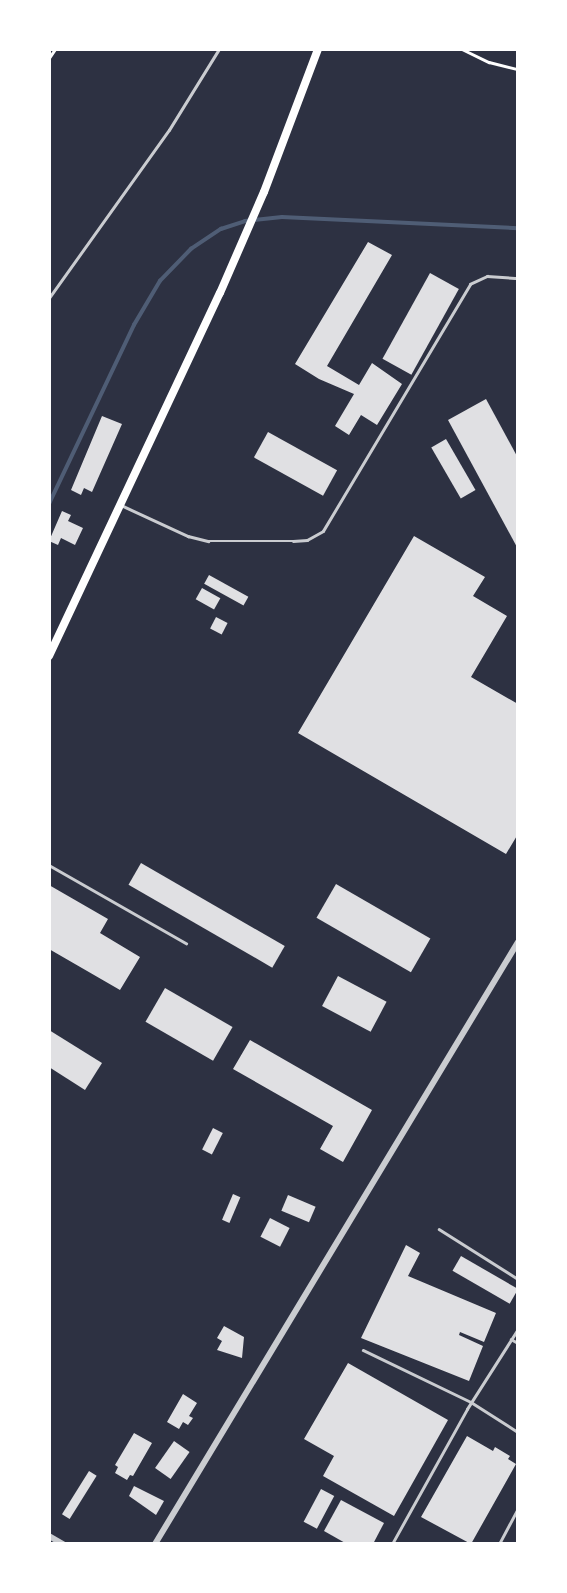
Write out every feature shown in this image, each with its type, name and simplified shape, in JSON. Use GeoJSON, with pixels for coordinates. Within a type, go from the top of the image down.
{"type":"FeatureCollection","features":[{"type":"Feature","properties":{"kind":"main road"},"geometry":{"type":"LineString","coordinates":[[49,656],[240,249],[318,49]]}},
{"type":"Feature","properties":{"kind":"street"},"geometry":{"type":"LineString","coordinates":[[155,1544],[518,942]]}},
{"type":"Feature","properties":{"kind":"street"},"geometry":{"type":"LineString","coordinates":[[49,1535],[63,1544]]}},
{"type":"Feature","properties":{"kind":"lane"},"geometry":{"type":"LineString","coordinates":[[49,298],[169,130],[219,49]]}},
{"type":"Feature","properties":{"kind":"lane"},"geometry":{"type":"LineString","coordinates":[[120,505],[188,536],[208,541],[293,541],[323,531],[470,284],[487,276],[518,278]]}},
{"type":"Feature","properties":{"kind":"lane"},"geometry":{"type":"LineString","coordinates":[[49,865],[186,943]]}},
{"type":"Feature","properties":{"kind":"lane"},"geometry":{"type":"LineString","coordinates":[[439,1230],[518,1279]]}},
{"type":"Feature","properties":{"kind":"lane"},"geometry":{"type":"LineString","coordinates":[[392,1544],[471,1402],[518,1329]]}},
{"type":"Feature","properties":{"kind":"lane"},"geometry":{"type":"LineString","coordinates":[[511,1339],[518,1343]]}},
{"type":"Feature","properties":{"kind":"lane"},"geometry":{"type":"LineString","coordinates":[[363,1350],[471,1402],[518,1432]]}},
{"type":"Feature","properties":{"kind":"lane"},"geometry":{"type":"LineString","coordinates":[[499,1544],[518,1509]]}},
{"type":"Feature","properties":{"kind":"path"},"geometry":{"type":"LineString","coordinates":[[49,58],[55,49]]}},
{"type":"Feature","properties":{"kind":"path"},"geometry":{"type":"LineString","coordinates":[[462,49],[488,62],[518,69]]}},
{"type":"Feature","properties":{"kind":"building"},"geometry":{"type":"Polygon","coordinates":[[[368,242],[392,255],[327,366],[359,385],[372,363],[402,384],[377,425],[361,415],[349,435],[335,426],[354,394],[319,379],[295,364],[368,242]]]}},
{"type":"Feature","properties":{"kind":"building"},"geometry":{"type":"Polygon","coordinates":[[[430,273],[459,289],[411,375],[382,359],[430,273]]]}},
{"type":"Feature","properties":{"kind":"building"},"geometry":{"type":"Polygon","coordinates":[[[486,399],[518,458],[518,549],[448,420],[486,399]]]}},
{"type":"Feature","properties":{"kind":"building"},"geometry":{"type":"Polygon","coordinates":[[[102,416],[122,424],[92,492],[84,488],[81,495],[71,490],[102,416]]]}},
{"type":"Feature","properties":{"kind":"building"},"geometry":{"type":"Polygon","coordinates":[[[268,432],[337,470],[323,496],[254,457],[268,432]]]}},
{"type":"Feature","properties":{"kind":"building"},"geometry":{"type":"Polygon","coordinates":[[[446,439],[476,490],[461,499],[431,447],[446,439]]]}},
{"type":"Feature","properties":{"kind":"building"},"geometry":{"type":"Polygon","coordinates":[[[62,511],[71,515],[68,521],[83,528],[75,545],[61,538],[58,545],[49,541],[62,511]]]}},
{"type":"Feature","properties":{"kind":"building"},"geometry":{"type":"Polygon","coordinates":[[[414,536],[485,577],[473,596],[507,616],[471,677],[518,704],[518,834],[506,854],[298,733],[414,536]]]}},
{"type":"Feature","properties":{"kind":"building"},"geometry":{"type":"Polygon","coordinates":[[[209,575],[248,597],[244,606],[204,584],[209,575]]]}},
{"type":"Feature","properties":{"kind":"building"},"geometry":{"type":"Polygon","coordinates":[[[202,588],[220,598],[214,610],[196,599],[202,588]]]}},
{"type":"Feature","properties":{"kind":"building"},"geometry":{"type":"Polygon","coordinates":[[[216,617],[228,623],[222,634],[210,629],[216,617]]]}},
{"type":"Feature","properties":{"kind":"building"},"geometry":{"type":"Polygon","coordinates":[[[141,863],[285,946],[272,968],[128,885],[141,863]]]}},
{"type":"Feature","properties":{"kind":"building"},"geometry":{"type":"Polygon","coordinates":[[[336,884],[430,938],[411,972],[316,918],[336,884]]]}},
{"type":"Feature","properties":{"kind":"building"},"geometry":{"type":"Polygon","coordinates":[[[49,885],[108,919],[100,933],[140,957],[120,990],[49,949],[49,885]]]}},
{"type":"Feature","properties":{"kind":"building"},"geometry":{"type":"Polygon","coordinates":[[[338,976],[387,1002],[371,1032],[322,1006],[338,976]]]}},
{"type":"Feature","properties":{"kind":"building"},"geometry":{"type":"Polygon","coordinates":[[[165,988],[233,1027],[213,1061],[146,1022],[165,988]]]}},
{"type":"Feature","properties":{"kind":"building"},"geometry":{"type":"Polygon","coordinates":[[[49,1030],[102,1063],[85,1090],[49,1067],[49,1030]]]}},
{"type":"Feature","properties":{"kind":"building"},"geometry":{"type":"Polygon","coordinates":[[[250,1040],[372,1110],[343,1162],[320,1149],[333,1126],[233,1069],[250,1040]]]}},
{"type":"Feature","properties":{"kind":"building"},"geometry":{"type":"Polygon","coordinates":[[[213,1128],[223,1133],[212,1154],[202,1149],[213,1128]]]}},
{"type":"Feature","properties":{"kind":"building"},"geometry":{"type":"Polygon","coordinates":[[[233,1194],[240,1197],[229,1223],[222,1220],[233,1194]]]}},
{"type":"Feature","properties":{"kind":"building"},"geometry":{"type":"Polygon","coordinates":[[[288,1195],[316,1207],[309,1222],[281,1211],[288,1195]]]}},
{"type":"Feature","properties":{"kind":"building"},"geometry":{"type":"Polygon","coordinates":[[[270,1218],[290,1228],[280,1247],[260,1237],[270,1218]]]}},
{"type":"Feature","properties":{"kind":"building"},"geometry":{"type":"Polygon","coordinates":[[[406,1245],[420,1253],[408,1276],[496,1313],[484,1342],[460,1332],[459,1335],[483,1346],[469,1381],[361,1338],[406,1245]]]}},
{"type":"Feature","properties":{"kind":"building"},"geometry":{"type":"Polygon","coordinates":[[[461,1256],[518,1289],[510,1304],[452,1271],[461,1256]]]}},
{"type":"Feature","properties":{"kind":"building"},"geometry":{"type":"Polygon","coordinates":[[[224,1326],[244,1337],[242,1358],[217,1350],[222,1341],[217,1338],[224,1326]]]}},
{"type":"Feature","properties":{"kind":"building"},"geometry":{"type":"Polygon","coordinates":[[[348,1363],[448,1420],[394,1516],[323,1476],[334,1456],[304,1439],[348,1363]]]}},
{"type":"Feature","properties":{"kind":"building"},"geometry":{"type":"Polygon","coordinates":[[[183,1394],[197,1403],[189,1416],[193,1418],[188,1425],[183,1422],[179,1429],[167,1422],[183,1394]]]}},
{"type":"Feature","properties":{"kind":"building"},"geometry":{"type":"Polygon","coordinates":[[[134,1433],[152,1443],[133,1476],[130,1475],[127,1480],[115,1473],[118,1467],[115,1465],[134,1433]]]}},
{"type":"Feature","properties":{"kind":"building"},"geometry":{"type":"Polygon","coordinates":[[[467,1436],[493,1451],[495,1447],[510,1456],[508,1459],[516,1464],[471,1544],[421,1517],[467,1436]]]}},
{"type":"Feature","properties":{"kind":"building"},"geometry":{"type":"Polygon","coordinates":[[[174,1441],[190,1452],[171,1479],[155,1468],[174,1441]]]}},
{"type":"Feature","properties":{"kind":"building"},"geometry":{"type":"Polygon","coordinates":[[[89,1471],[97,1476],[70,1519],[62,1514],[89,1471]]]}},
{"type":"Feature","properties":{"kind":"building"},"geometry":{"type":"Polygon","coordinates":[[[134,1486],[164,1501],[156,1515],[129,1496],[134,1486]]]}},
{"type":"Feature","properties":{"kind":"building"},"geometry":{"type":"Polygon","coordinates":[[[321,1489],[334,1496],[317,1529],[304,1522],[321,1489]]]}},
{"type":"Feature","properties":{"kind":"building"},"geometry":{"type":"Polygon","coordinates":[[[341,1500],[384,1523],[373,1544],[347,1544],[324,1531],[341,1500]]]}},
{"type":"Feature","properties":{"kind":"waterway"},"geometry":{"type":"LineString","coordinates":[[49,504],[134,325],[160,281],[191,249],[221,229],[245,221],[282,217],[518,228]]}}]}
